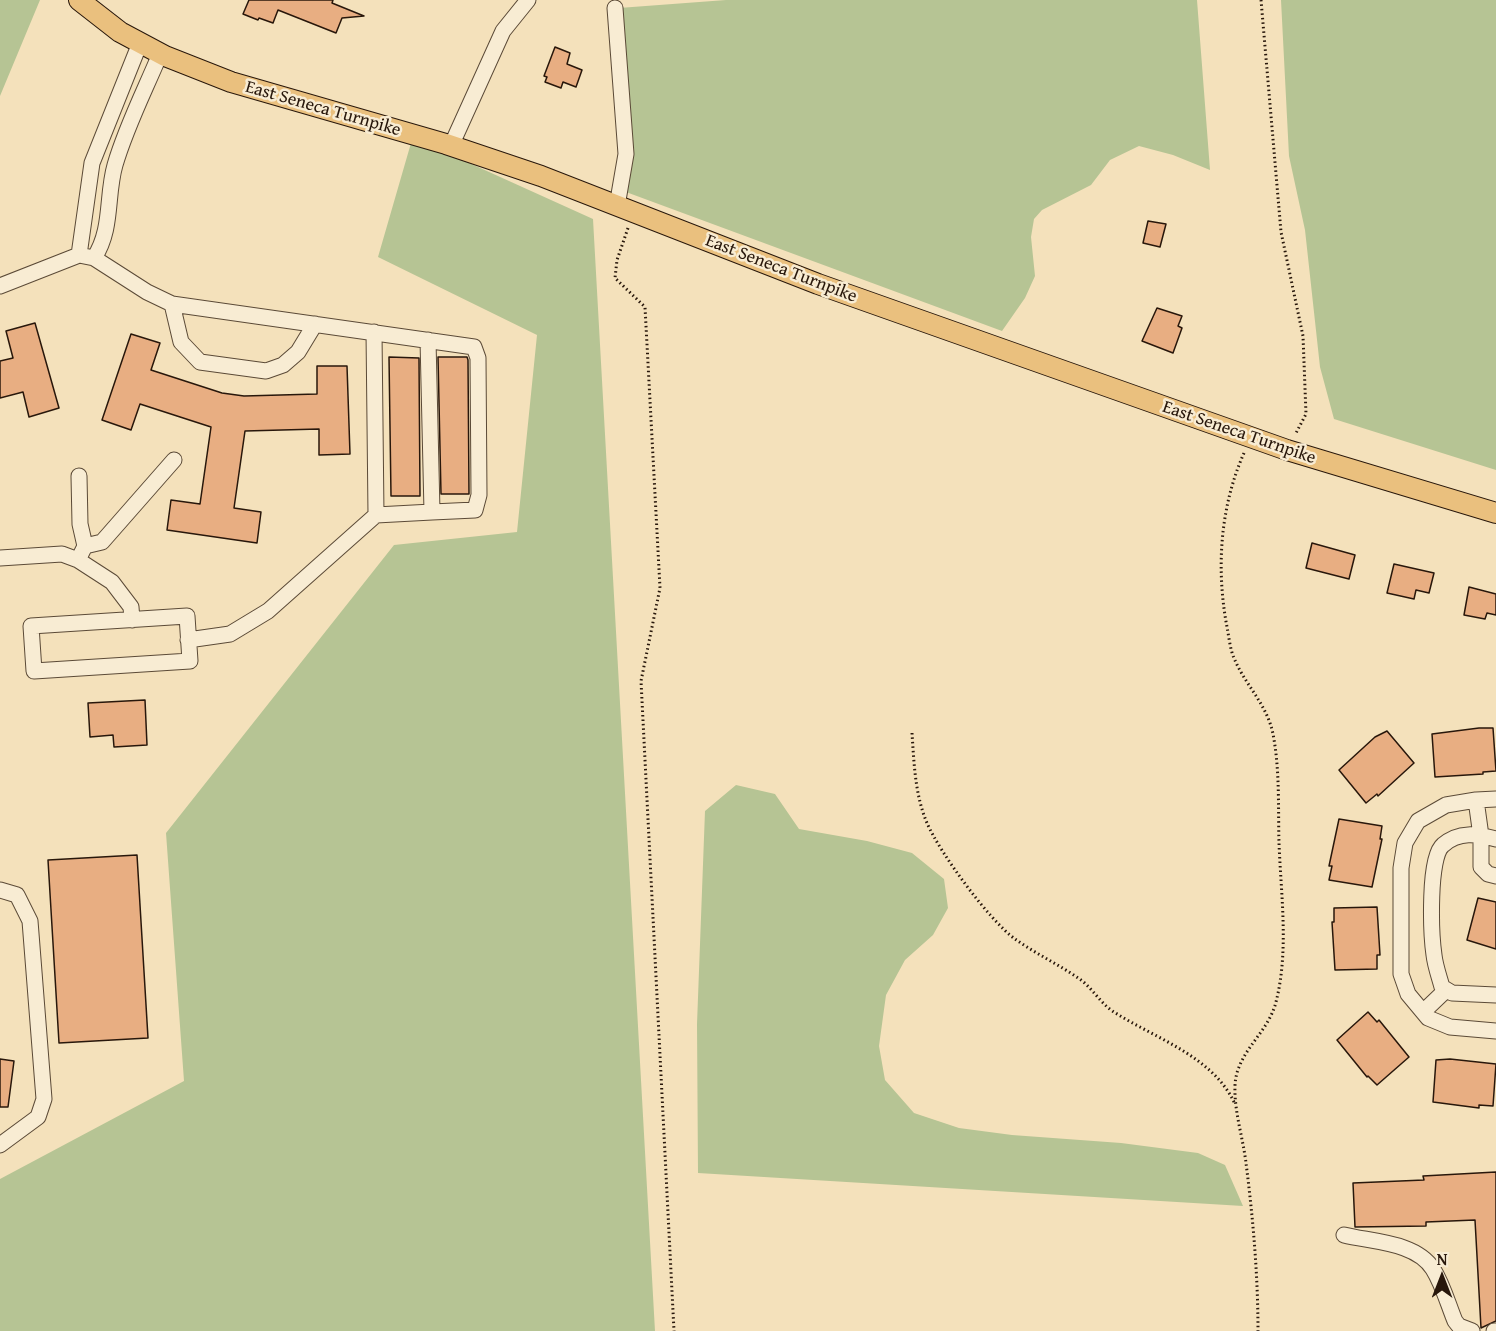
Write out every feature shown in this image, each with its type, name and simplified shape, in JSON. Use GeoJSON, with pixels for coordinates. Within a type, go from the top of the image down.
{"type":"FeatureCollection","features":[{"type":"Feature","properties":{"kind":"main road","name":"East Seneca Turnpike"},"geometry":{"type":"LineString","coordinates":[[79,0],[120,32],[160,54],[231,82],[451,146],[625,209],[818,284],[1287,450],[1496,513]]}},
{"type":"Feature","properties":{"kind":"street"},"geometry":{"type":"LineString","coordinates":[[451,146],[502,31],[528,0]]}},
{"type":"Feature","properties":{"kind":"street"},"geometry":{"type":"LineString","coordinates":[[615,8],[626,154],[625,209]]}},
{"type":"Feature","properties":{"kind":"street"},"geometry":{"type":"LineString","coordinates":[[86,256],[92,163],[140,43]]}},
{"type":"Feature","properties":{"kind":"street"},"geometry":{"type":"LineString","coordinates":[[1,287],[86,256],[102,246],[115,166],[160,54]]}},
{"type":"Feature","properties":{"kind":"street"},"geometry":{"type":"LineString","coordinates":[[102,138],[122,147]]}},
{"type":"Feature","properties":{"kind":"street"},"geometry":{"type":"LineString","coordinates":[[86,256],[172,304],[474,346],[478,358],[479,495],[475,510],[376,515],[268,611],[230,634],[188,640]]}},
{"type":"Feature","properties":{"kind":"street"},"geometry":{"type":"LineString","coordinates":[[172,304],[181,342],[200,362],[266,372],[283,365],[298,352],[315,324]]}},
{"type":"Feature","properties":{"kind":"street"},"geometry":{"type":"LineString","coordinates":[[374,332],[376,515]]}},
{"type":"Feature","properties":{"kind":"street"},"geometry":{"type":"LineString","coordinates":[[428,340],[432,512]]}},
{"type":"Feature","properties":{"kind":"street"},"geometry":{"type":"LineString","coordinates":[[85,546],[102,542],[174,460]]}},
{"type":"Feature","properties":{"kind":"street"},"geometry":{"type":"LineString","coordinates":[[78,560],[85,546],[80,525],[79,476]]}},
{"type":"Feature","properties":{"kind":"street"},"geometry":{"type":"LineString","coordinates":[[0,558],[62,554],[78,560],[112,582],[131,608],[132,620]]}},
{"type":"Feature","properties":{"kind":"street"},"geometry":{"type":"LineString","coordinates":[[187,616],[188,640],[190,661],[34,671],[31,626],[187,616]]}},
{"type":"Feature","properties":{"kind":"street"},"geometry":{"type":"LineString","coordinates":[[1496,799],[1446,806],[1418,821],[1405,843],[1401,868],[1401,974],[1408,994],[1428,1018],[1450,1027],[1496,1031]]}},
{"type":"Feature","properties":{"kind":"street"},"geometry":{"type":"LineString","coordinates":[[1476,800],[1488,837],[1481,867],[1488,874],[1496,876]]}},
{"type":"Feature","properties":{"kind":"street"},"geometry":{"type":"LineString","coordinates":[[1488,837],[1463,834],[1441,846],[1435,859],[1434,956],[1442,987],[1446,990],[1452,993],[1496,995]]}},
{"type":"Feature","properties":{"kind":"street"},"geometry":{"type":"LineString","coordinates":[[0,890],[17,896],[30,921],[44,1099],[38,1118],[0,1145]]}},
{"type":"Feature","properties":{"kind":"street"},"geometry":{"type":"LineString","coordinates":[[1423,1012],[1446,990]]}},
{"type":"Feature","properties":{"kind":"street"},"geometry":{"type":"LineString","coordinates":[[1344,1235],[1407,1249],[1418,1254],[1432,1266],[1455,1321],[1459,1326],[1472,1331]]}},
{"type":"Feature","properties":{"kind":"path"},"geometry":{"type":"LineString","coordinates":[[1261,0],[1281,232],[1303,336],[1306,414],[1287,450]]}},
{"type":"Feature","properties":{"kind":"path"},"geometry":{"type":"LineString","coordinates":[[625,209],[615,278],[645,307],[660,588],[641,681],[674,1331]]}},
{"type":"Feature","properties":{"kind":"path"},"geometry":{"type":"LineString","coordinates":[[1250,437],[1232,480],[1224,517],[1221,557],[1225,614],[1233,657],[1263,704],[1273,733],[1276,767],[1283,971],[1271,1018],[1243,1056],[1238,1067],[1235,1086],[1253,1224],[1258,1331]]}},
{"type":"Feature","properties":{"kind":"path"},"geometry":{"type":"LineString","coordinates":[[912,733],[916,784],[927,823],[949,859],[993,916],[1015,938],[1084,982],[1111,1011],[1196,1059],[1217,1076],[1229,1091],[1237,1108]]}},
{"type":"Feature","properties":{"kind":"green space"},"geometry":{"type":"Polygon","coordinates":[[[0,0],[40,0],[0,96],[0,0]]]}},
{"type":"Feature","properties":{"kind":"green space"},"geometry":{"type":"Polygon","coordinates":[[[726,0],[1197,0],[1210,170],[1173,155],[1139,146],[1110,160],[1091,185],[1042,210],[1034,219],[1031,237],[1035,276],[1025,298],[1002,331],[626,192],[619,8],[726,0]]]}},
{"type":"Feature","properties":{"kind":"green space"},"geometry":{"type":"Polygon","coordinates":[[[1281,0],[1496,0],[1496,470],[1334,419],[1320,367],[1305,230],[1289,156],[1281,0]]]}},
{"type":"Feature","properties":{"kind":"green space"},"geometry":{"type":"Polygon","coordinates":[[[411,143],[467,162],[593,219],[655,1331],[0,1331],[0,1179],[184,1081],[166,833],[394,545],[517,532],[537,335],[378,257],[411,143]]]}},
{"type":"Feature","properties":{"kind":"green space"},"geometry":{"type":"Polygon","coordinates":[[[736,785],[775,794],[799,829],[867,841],[912,853],[944,879],[948,908],[933,935],[905,960],[886,995],[879,1046],[885,1080],[914,1113],[959,1128],[1012,1135],[1121,1143],[1198,1153],[1225,1165],[1243,1206],[698,1173],[697,1024],[705,811],[736,785]]]}},
{"type":"Feature","properties":{"kind":"building"},"geometry":{"type":"Polygon","coordinates":[[[249,0],[333,0],[332,3],[364,16],[342,18],[336,33],[278,10],[273,23],[259,18],[258,20],[243,14],[249,0]]]}},
{"type":"Feature","properties":{"kind":"building"},"geometry":{"type":"Polygon","coordinates":[[[555,47],[570,53],[567,64],[582,70],[576,87],[563,82],[561,88],[545,82],[547,77],[544,76],[555,47]]]}},
{"type":"Feature","properties":{"kind":"building"},"geometry":{"type":"Polygon","coordinates":[[[1148,221],[1166,224],[1160,247],[1143,243],[1148,221]]]}},
{"type":"Feature","properties":{"kind":"building"},"geometry":{"type":"Polygon","coordinates":[[[1157,308],[1182,316],[1178,326],[1182,328],[1173,353],[1142,341],[1157,308]]]}},
{"type":"Feature","properties":{"kind":"building"},"geometry":{"type":"Polygon","coordinates":[[[35,323],[59,408],[29,417],[23,392],[0,398],[0,361],[13,358],[6,331],[35,323]]]}},
{"type":"Feature","properties":{"kind":"building"},"geometry":{"type":"Polygon","coordinates":[[[131,334],[160,343],[151,370],[222,393],[244,396],[317,394],[317,366],[347,366],[350,454],[319,455],[319,429],[245,431],[234,508],[261,512],[257,543],[167,530],[171,500],[200,504],[211,427],[140,404],[131,430],[102,420],[131,334]]]}},
{"type":"Feature","properties":{"kind":"building"},"geometry":{"type":"Polygon","coordinates":[[[389,357],[419,358],[420,496],[391,496],[389,357]]]}},
{"type":"Feature","properties":{"kind":"building"},"geometry":{"type":"Polygon","coordinates":[[[438,357],[467,357],[468,360],[469,494],[441,494],[438,357]]]}},
{"type":"Feature","properties":{"kind":"building"},"geometry":{"type":"Polygon","coordinates":[[[1312,543],[1355,555],[1349,579],[1306,568],[1312,543]]]}},
{"type":"Feature","properties":{"kind":"building"},"geometry":{"type":"Polygon","coordinates":[[[1394,564],[1434,573],[1429,593],[1416,590],[1414,599],[1387,593],[1394,564]]]}},
{"type":"Feature","properties":{"kind":"building"},"geometry":{"type":"Polygon","coordinates":[[[1469,587],[1496,594],[1496,615],[1487,613],[1485,619],[1464,615],[1469,587]]]}},
{"type":"Feature","properties":{"kind":"building"},"geometry":{"type":"Polygon","coordinates":[[[145,700],[147,745],[114,747],[113,735],[90,737],[88,703],[145,700]]]}},
{"type":"Feature","properties":{"kind":"building"},"geometry":{"type":"Polygon","coordinates":[[[1493,728],[1496,771],[1435,777],[1432,734],[1493,728]]]}},
{"type":"Feature","properties":{"kind":"building"},"geometry":{"type":"Polygon","coordinates":[[[1387,731],[1414,763],[1378,796],[1377,794],[1366,803],[1339,770],[1375,737],[1387,731]]]}},
{"type":"Feature","properties":{"kind":"building"},"geometry":{"type":"Polygon","coordinates":[[[1339,819],[1382,826],[1380,839],[1382,839],[1372,887],[1329,880],[1332,866],[1329,866],[1339,819]]]}},
{"type":"Feature","properties":{"kind":"building"},"geometry":{"type":"Polygon","coordinates":[[[137,855],[148,1038],[59,1043],[48,860],[137,855]]]}},
{"type":"Feature","properties":{"kind":"building"},"geometry":{"type":"Polygon","coordinates":[[[1478,898],[1496,902],[1496,949],[1467,940],[1478,898]]]}},
{"type":"Feature","properties":{"kind":"building"},"geometry":{"type":"Polygon","coordinates":[[[1377,907],[1380,955],[1377,955],[1377,969],[1335,970],[1332,922],[1334,922],[1334,908],[1377,907]]]}},
{"type":"Feature","properties":{"kind":"building"},"geometry":{"type":"Polygon","coordinates":[[[1368,1012],[1377,1022],[1379,1020],[1409,1057],[1377,1085],[1367,1077],[1337,1040],[1368,1012]]]}},
{"type":"Feature","properties":{"kind":"building"},"geometry":{"type":"Polygon","coordinates":[[[0,1059],[14,1061],[8,1107],[0,1107],[0,1059]]]}},
{"type":"Feature","properties":{"kind":"building"},"geometry":{"type":"Polygon","coordinates":[[[1450,1059],[1496,1064],[1493,1106],[1479,1105],[1479,1108],[1433,1102],[1436,1060],[1450,1059]]]}},
{"type":"Feature","properties":{"kind":"building"},"geometry":{"type":"Polygon","coordinates":[[[1496,1172],[1496,1321],[1481,1328],[1475,1220],[1426,1222],[1426,1226],[1355,1227],[1353,1183],[1424,1180],[1423,1176],[1496,1172]]]}}]}
